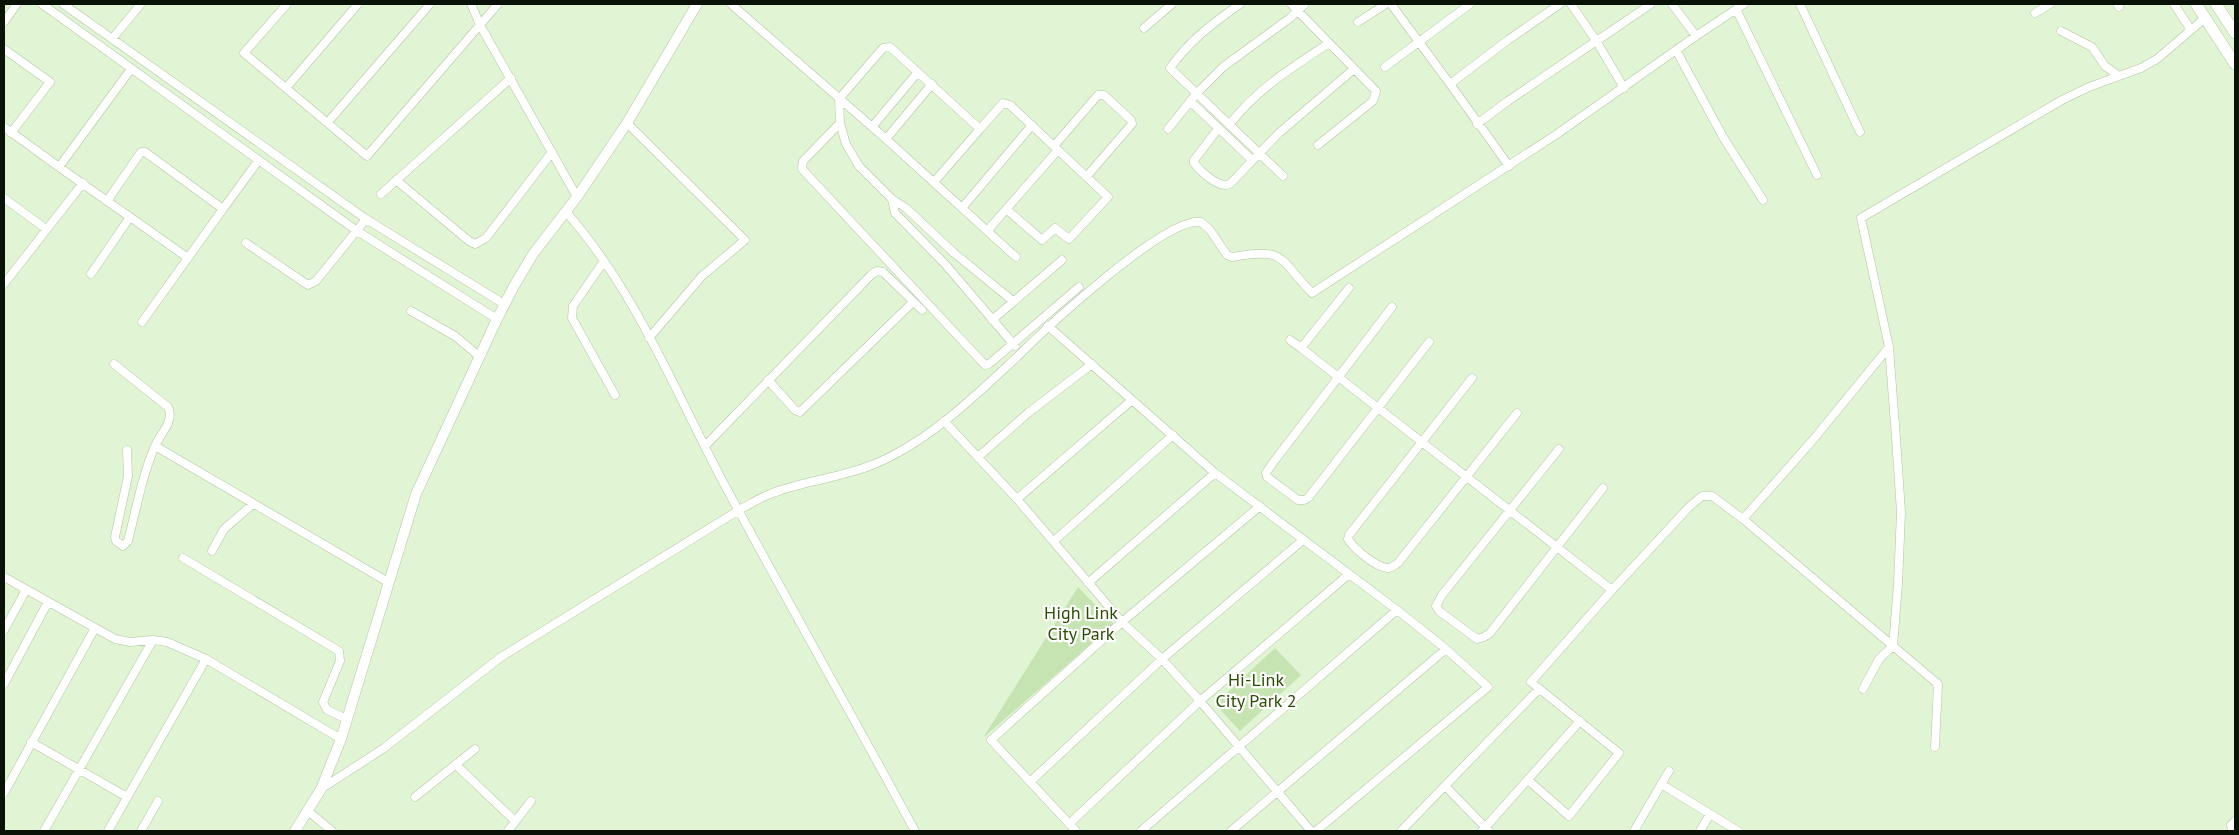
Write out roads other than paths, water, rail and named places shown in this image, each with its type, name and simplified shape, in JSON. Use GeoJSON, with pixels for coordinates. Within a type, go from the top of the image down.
{"type":"FeatureCollection","features":[{"type":"Feature","properties":{"kind":"main road"},"geometry":{"type":"LineString","coordinates":[[2196,4],[2235,64]]}},
{"type":"Feature","properties":{"kind":"main road"},"geometry":{"type":"LineString","coordinates":[[2216,4],[2235,33]]}},
{"type":"Feature","properties":{"kind":"street"},"geometry":{"type":"LineString","coordinates":[[4,22],[17,4]]}},
{"type":"Feature","properties":{"kind":"street"},"geometry":{"type":"LineString","coordinates":[[42,4],[258,161],[357,230],[497,319]]}},
{"type":"Feature","properties":{"kind":"street"},"geometry":{"type":"LineString","coordinates":[[63,4],[366,219],[504,304]]}},
{"type":"Feature","properties":{"kind":"street"},"geometry":{"type":"LineString","coordinates":[[112,38],[141,4]]}},
{"type":"Feature","properties":{"kind":"street"},"geometry":{"type":"LineString","coordinates":[[287,4],[244,53],[367,156],[498,4]]}},
{"type":"Feature","properties":{"kind":"street"},"geometry":{"type":"LineString","coordinates":[[286,88],[358,4]]}},
{"type":"Feature","properties":{"kind":"street"},"geometry":{"type":"LineString","coordinates":[[471,4],[480,25],[577,197]]}},
{"type":"Feature","properties":{"kind":"street"},"geometry":{"type":"LineString","coordinates":[[295,831],[321,789],[341,739],[416,494],[504,304],[533,254],[577,197],[627,123],[697,4]]}},
{"type":"Feature","properties":{"kind":"street"},"geometry":{"type":"LineString","coordinates":[[731,4],[886,138],[1016,257]]}},
{"type":"Feature","properties":{"kind":"street"},"geometry":{"type":"LineString","coordinates":[[1144,28],[1172,4]]}},
{"type":"Feature","properties":{"kind":"street"},"geometry":{"type":"LineString","coordinates":[[1240,4],[1202,31],[1185,48],[1170,68],[1283,176]]}},
{"type":"Feature","properties":{"kind":"street"},"geometry":{"type":"LineString","coordinates":[[1290,4],[1376,91],[1376,98],[1369,105],[1318,145]]}},
{"type":"Feature","properties":{"kind":"street"},"geometry":{"type":"LineString","coordinates":[[1168,129],[1196,94],[1223,67],[1305,4]]}},
{"type":"Feature","properties":{"kind":"street"},"geometry":{"type":"LineString","coordinates":[[1358,22],[1386,4]]}},
{"type":"Feature","properties":{"kind":"street"},"geometry":{"type":"LineString","coordinates":[[1391,4],[1509,166]]}},
{"type":"Feature","properties":{"kind":"street"},"geometry":{"type":"LineString","coordinates":[[1385,67],[1470,4]]}},
{"type":"Feature","properties":{"kind":"street"},"geometry":{"type":"LineString","coordinates":[[1450,84],[1560,4]]}},
{"type":"Feature","properties":{"kind":"street"},"geometry":{"type":"LineString","coordinates":[[1571,4],[1597,42],[1624,88]]}},
{"type":"Feature","properties":{"kind":"street"},"geometry":{"type":"LineString","coordinates":[[1478,124],[1508,101],[1651,4]]}},
{"type":"Feature","properties":{"kind":"street"},"geometry":{"type":"LineString","coordinates":[[1672,4],[1696,36]]}},
{"type":"Feature","properties":{"kind":"street"},"geometry":{"type":"LineString","coordinates":[[321,789],[384,748],[501,657],[740,510],[768,494],[871,465],[892,456],[944,421],[1021,353],[1048,326],[1126,262],[1173,230],[1194,221],[1206,224],[1227,255],[1232,257],[1265,252],[1281,258],[1312,293],[1509,166],[1744,4]]}},
{"type":"Feature","properties":{"kind":"street"},"geometry":{"type":"LineString","coordinates":[[1800,4],[1860,132]]}},
{"type":"Feature","properties":{"kind":"street"},"geometry":{"type":"LineString","coordinates":[[2035,13],[2050,4]]}},
{"type":"Feature","properties":{"kind":"street"},"geometry":{"type":"LineString","coordinates":[[2174,4],[2191,30]]}},
{"type":"Feature","properties":{"kind":"street"},"geometry":{"type":"LineString","coordinates":[[328,122],[427,5]]}},
{"type":"Feature","properties":{"kind":"street"},"geometry":{"type":"LineString","coordinates":[[1736,9],[1817,175]]}},
{"type":"Feature","properties":{"kind":"street"},"geometry":{"type":"LineString","coordinates":[[1863,689],[1879,659],[1893,646],[1901,512],[1889,346],[1861,218],[2062,100],[2089,87],[2141,68],[2157,59],[2205,18]]}},
{"type":"Feature","properties":{"kind":"street"},"geometry":{"type":"LineString","coordinates":[[2061,31],[2092,48],[2105,66],[2119,76]]}},
{"type":"Feature","properties":{"kind":"street"},"geometry":{"type":"LineString","coordinates":[[1229,125],[1256,94],[1329,42]]}},
{"type":"Feature","properties":{"kind":"street"},"geometry":{"type":"LineString","coordinates":[[980,129],[932,84],[886,46],[839,99],[840,123],[846,144],[854,160],[892,199],[906,208],[954,253],[1013,301]]}},
{"type":"Feature","properties":{"kind":"street"},"geometry":{"type":"LineString","coordinates":[[4,49],[50,82],[11,133]]}},
{"type":"Feature","properties":{"kind":"street"},"geometry":{"type":"LineString","coordinates":[[1676,50],[1723,137],[1763,200]]}},
{"type":"Feature","properties":{"kind":"street"},"geometry":{"type":"LineString","coordinates":[[59,167],[131,69]]}},
{"type":"Feature","properties":{"kind":"street"},"geometry":{"type":"LineString","coordinates":[[1218,129],[1194,160],[1194,163],[1220,185],[1228,185],[1297,117],[1354,69]]}},
{"type":"Feature","properties":{"kind":"street"},"geometry":{"type":"LineString","coordinates":[[872,127],[918,72]]}},
{"type":"Feature","properties":{"kind":"street"},"geometry":{"type":"LineString","coordinates":[[381,194],[511,78]]}},
{"type":"Feature","properties":{"kind":"street"},"geometry":{"type":"LineString","coordinates":[[886,138],[932,84]]}},
{"type":"Feature","properties":{"kind":"street"},"geometry":{"type":"LineString","coordinates":[[988,230],[1098,95],[1104,95],[1132,124],[1087,176]]}},
{"type":"Feature","properties":{"kind":"street"},"geometry":{"type":"LineString","coordinates":[[1190,101],[1252,160]]}},
{"type":"Feature","properties":{"kind":"street"},"geometry":{"type":"LineString","coordinates":[[934,182],[1000,105],[1005,102],[1108,197],[1070,239],[1055,228],[1042,240],[1006,210]]}},
{"type":"Feature","properties":{"kind":"street"},"geometry":{"type":"LineString","coordinates":[[627,123],[745,240],[702,276],[650,338]]}},
{"type":"Feature","properties":{"kind":"street"},"geometry":{"type":"LineString","coordinates":[[840,123],[803,161],[801,167],[803,171],[984,364],[989,364],[1079,286]]}},
{"type":"Feature","properties":{"kind":"street"},"geometry":{"type":"LineString","coordinates":[[962,208],[1032,125]]}},
{"type":"Feature","properties":{"kind":"street"},"geometry":{"type":"LineString","coordinates":[[4,127],[188,258]]}},
{"type":"Feature","properties":{"kind":"street"},"geometry":{"type":"LineString","coordinates":[[107,200],[140,152],[143,151],[223,209]]}},
{"type":"Feature","properties":{"kind":"street"},"geometry":{"type":"LineString","coordinates":[[396,180],[475,244],[486,238],[552,152]]}},
{"type":"Feature","properties":{"kind":"street"},"geometry":{"type":"LineString","coordinates":[[142,322],[258,161]]}},
{"type":"Feature","properties":{"kind":"street"},"geometry":{"type":"LineString","coordinates":[[4,284],[83,184]]}},
{"type":"Feature","properties":{"kind":"street"},"geometry":{"type":"LineString","coordinates":[[892,199],[895,213],[945,264],[1021,353]]}},
{"type":"Feature","properties":{"kind":"street"},"geometry":{"type":"LineString","coordinates":[[4,200],[46,230]]}},
{"type":"Feature","properties":{"kind":"street"},"geometry":{"type":"LineString","coordinates":[[566,212],[604,261],[650,338],[705,446],[914,831]]}},
{"type":"Feature","properties":{"kind":"street"},"geometry":{"type":"LineString","coordinates":[[91,274],[130,217]]}},
{"type":"Feature","properties":{"kind":"street"},"geometry":{"type":"LineString","coordinates":[[246,243],[308,285],[316,281],[366,219]]}},
{"type":"Feature","properties":{"kind":"street"},"geometry":{"type":"LineString","coordinates":[[945,264],[954,253]]}},
{"type":"Feature","properties":{"kind":"street"},"geometry":{"type":"LineString","coordinates":[[992,320],[1062,260]]}},
{"type":"Feature","properties":{"kind":"street"},"geometry":{"type":"LineString","coordinates":[[604,261],[573,306],[572,318],[615,395]]}},
{"type":"Feature","properties":{"kind":"street"},"geometry":{"type":"LineString","coordinates":[[705,446],[872,274],[877,271],[883,272],[922,310]]}},
{"type":"Feature","properties":{"kind":"street"},"geometry":{"type":"LineString","coordinates":[[1301,348],[1348,288]]}},
{"type":"Feature","properties":{"kind":"street"},"geometry":{"type":"LineString","coordinates":[[768,380],[795,410],[800,412],[913,302]]}},
{"type":"Feature","properties":{"kind":"street"},"geometry":{"type":"LineString","coordinates":[[1392,307],[1268,469],[1267,477],[1298,500],[1304,500],[1430,342]]}},
{"type":"Feature","properties":{"kind":"street"},"geometry":{"type":"LineString","coordinates":[[411,311],[455,336],[480,356]]}},
{"type":"Feature","properties":{"kind":"street"},"geometry":{"type":"LineString","coordinates":[[1048,326],[1215,473],[1348,575],[1397,610],[1446,649],[1488,687],[1316,831]]}},
{"type":"Feature","properties":{"kind":"street"},"geometry":{"type":"LineString","coordinates":[[1290,340],[1378,406],[1612,590]]}},
{"type":"Feature","properties":{"kind":"street"},"geometry":{"type":"LineString","coordinates":[[1744,519],[1818,434],[1889,346]]}},
{"type":"Feature","properties":{"kind":"street"},"geometry":{"type":"LineString","coordinates":[[114,364],[168,407],[171,413],[170,420],[155,446],[128,541],[123,546],[116,541],[115,537],[128,476],[127,450]]}},
{"type":"Feature","properties":{"kind":"street"},"geometry":{"type":"LineString","coordinates":[[978,457],[1028,413],[1092,364]]}},
{"type":"Feature","properties":{"kind":"street"},"geometry":{"type":"LineString","coordinates":[[1472,378],[1349,535],[1348,540],[1351,544],[1366,557],[1385,568],[1392,568],[1398,563],[1517,413]]}},
{"type":"Feature","properties":{"kind":"street"},"geometry":{"type":"LineString","coordinates":[[1017,499],[1132,400]]}},
{"type":"Feature","properties":{"kind":"street"},"geometry":{"type":"LineString","coordinates":[[944,421],[1017,499],[1122,622],[1162,660],[1200,701],[1278,790],[1311,831]]}},
{"type":"Feature","properties":{"kind":"street"},"geometry":{"type":"LineString","coordinates":[[1054,541],[1172,435]]}},
{"type":"Feature","properties":{"kind":"street"},"geometry":{"type":"LineString","coordinates":[[155,446],[388,582]]}},
{"type":"Feature","properties":{"kind":"street"},"geometry":{"type":"LineString","coordinates":[[1559,449],[1442,595],[1436,606],[1438,611],[1476,639],[1490,633],[1603,488]]}},
{"type":"Feature","properties":{"kind":"street"},"geometry":{"type":"LineString","coordinates":[[1088,583],[1215,473]]}},
{"type":"Feature","properties":{"kind":"street"},"geometry":{"type":"LineString","coordinates":[[1528,780],[1569,816],[1619,753],[1531,682],[1689,506],[1702,496],[1712,496],[1744,519],[1938,684],[1935,747]]}},
{"type":"Feature","properties":{"kind":"street"},"geometry":{"type":"LineString","coordinates":[[212,551],[224,529],[252,504]]}},
{"type":"Feature","properties":{"kind":"street"},"geometry":{"type":"LineString","coordinates":[[1076,831],[991,740],[1122,622],[1260,506]]}},
{"type":"Feature","properties":{"kind":"street"},"geometry":{"type":"LineString","coordinates":[[1030,782],[1162,660],[1303,540]]}},
{"type":"Feature","properties":{"kind":"street"},"geometry":{"type":"LineString","coordinates":[[183,558],[339,651],[340,661],[323,702],[327,710],[347,719]]}},
{"type":"Feature","properties":{"kind":"street"},"geometry":{"type":"LineString","coordinates":[[1069,824],[1200,701],[1348,575]]}},
{"type":"Feature","properties":{"kind":"street"},"geometry":{"type":"LineString","coordinates":[[4,577],[115,640],[167,642],[206,660],[341,739]]}},
{"type":"Feature","properties":{"kind":"street"},"geometry":{"type":"LineString","coordinates":[[4,630],[26,590]]}},
{"type":"Feature","properties":{"kind":"street"},"geometry":{"type":"LineString","coordinates":[[4,684],[48,602]]}},
{"type":"Feature","properties":{"kind":"street"},"geometry":{"type":"LineString","coordinates":[[1141,831],[1397,610]]}},
{"type":"Feature","properties":{"kind":"street"},"geometry":{"type":"LineString","coordinates":[[4,793],[95,628]]}},
{"type":"Feature","properties":{"kind":"street"},"geometry":{"type":"LineString","coordinates":[[44,831],[153,640]]}},
{"type":"Feature","properties":{"kind":"street"},"geometry":{"type":"LineString","coordinates":[[1231,831],[1446,649]]}},
{"type":"Feature","properties":{"kind":"street"},"geometry":{"type":"LineString","coordinates":[[108,831],[206,660]]}},
{"type":"Feature","properties":{"kind":"street"},"geometry":{"type":"LineString","coordinates":[[1401,831],[1539,689]]}},
{"type":"Feature","properties":{"kind":"street"},"geometry":{"type":"LineString","coordinates":[[1445,786],[1486,830],[1580,721]]}},
{"type":"Feature","properties":{"kind":"street"},"geometry":{"type":"LineString","coordinates":[[31,742],[127,797]]}},
{"type":"Feature","properties":{"kind":"street"},"geometry":{"type":"LineString","coordinates":[[415,797],[456,765],[474,748]]}},
{"type":"Feature","properties":{"kind":"street"},"geometry":{"type":"LineString","coordinates":[[456,765],[515,821]]}},
{"type":"Feature","properties":{"kind":"street"},"geometry":{"type":"LineString","coordinates":[[1634,831],[1670,771]]}},
{"type":"Feature","properties":{"kind":"street"},"geometry":{"type":"LineString","coordinates":[[1661,784],[1738,831]]}},
{"type":"Feature","properties":{"kind":"street"},"geometry":{"type":"LineString","coordinates":[[141,831],[158,800]]}},
{"type":"Feature","properties":{"kind":"street"},"geometry":{"type":"LineString","coordinates":[[508,831],[531,800]]}},
{"type":"Feature","properties":{"kind":"street"},"geometry":{"type":"LineString","coordinates":[[308,811],[332,831]]}},
{"type":"Feature","properties":{"kind":"street"},"geometry":{"type":"LineString","coordinates":[[1700,831],[1710,814]]}},
{"type":"Feature","properties":{"kind":"street"},"geometry":{"type":"LineString","coordinates":[[2232,831],[2231,825],[2235,821]]}},
{"type":"Feature","properties":{"kind":"park label","name":"High Link City Park"},"geometry":{"type":"Point","coordinates":[1081,623]}},
{"type":"Feature","properties":{"kind":"park label","name":"Hi-Link City Park 2"},"geometry":{"type":"Point","coordinates":[1256,690]}}]}
